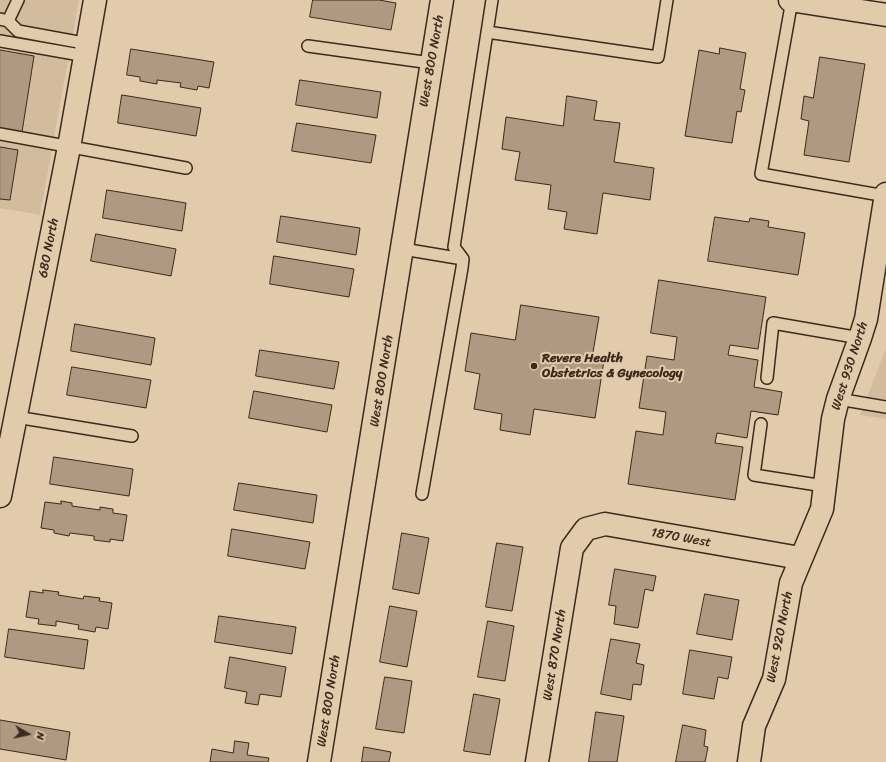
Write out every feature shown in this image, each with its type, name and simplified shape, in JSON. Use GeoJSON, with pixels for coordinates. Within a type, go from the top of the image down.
{"type":"FeatureCollection","features":[{"type":"Feature","properties":{"kind":"street","name":"680 North"},"geometry":{"type":"LineString","coordinates":[[0,496],[69,147],[95,0]]}},
{"type":"Feature","properties":{"kind":"street","name":"West 800 North"},"geometry":{"type":"LineString","coordinates":[[319,762],[442,0]]}},
{"type":"Feature","properties":{"kind":"street"},"geometry":{"type":"LineString","coordinates":[[791,0],[886,15]]}},
{"type":"Feature","properties":{"kind":"street","name":"West 930 North"},"geometry":{"type":"LineString","coordinates":[[800,558],[822,509],[833,419],[838,399],[866,319],[881,257],[886,195]]}},
{"type":"Feature","properties":{"kind":"street","name":"1870 West"},"geometry":{"type":"LineString","coordinates":[[572,548],[586,529],[605,524],[800,558]]}},
{"type":"Feature","properties":{"kind":"street","name":"West 870 North"},"geometry":{"type":"LineString","coordinates":[[537,762],[572,548]]}},
{"type":"Feature","properties":{"kind":"street","name":"West 920 North"},"geometry":{"type":"LineString","coordinates":[[749,762],[754,726],[774,679],[791,583],[800,558]]}},
{"type":"Feature","properties":{"kind":"lane"},"geometry":{"type":"LineString","coordinates":[[18,0],[4,20],[18,31],[87,50]]}},
{"type":"Feature","properties":{"kind":"lane"},"geometry":{"type":"LineString","coordinates":[[422,494],[463,259],[454,247],[492,0]]}},
{"type":"Feature","properties":{"kind":"lane"},"geometry":{"type":"LineString","coordinates":[[487,32],[658,58],[667,0]]}},
{"type":"Feature","properties":{"kind":"lane"},"geometry":{"type":"LineString","coordinates":[[791,0],[761,174],[886,195]]}},
{"type":"Feature","properties":{"kind":"lane"},"geometry":{"type":"LineString","coordinates":[[0,41],[87,50]]}},
{"type":"Feature","properties":{"kind":"lane"},"geometry":{"type":"LineString","coordinates":[[308,46],[431,63]]}},
{"type":"Feature","properties":{"kind":"lane"},"geometry":{"type":"LineString","coordinates":[[0,134],[186,168]]}},
{"type":"Feature","properties":{"kind":"lane"},"geometry":{"type":"LineString","coordinates":[[403,249],[463,259]]}},
{"type":"Feature","properties":{"kind":"lane"},"geometry":{"type":"LineString","coordinates":[[766,378],[773,323],[860,338]]}},
{"type":"Feature","properties":{"kind":"lane"},"geometry":{"type":"LineString","coordinates":[[838,399],[886,407]]}},
{"type":"Feature","properties":{"kind":"lane"},"geometry":{"type":"LineString","coordinates":[[16,417],[132,436]]}},
{"type":"Feature","properties":{"kind":"lane"},"geometry":{"type":"LineString","coordinates":[[761,424],[754,475],[824,486]]}},
{"type":"Feature","properties":{"kind":"shaded area"},"geometry":{"type":"Polygon","coordinates":[[[0,0],[79,0],[40,215],[0,208],[0,0]]]}},
{"type":"Feature","properties":{"kind":"shaded area"},"geometry":{"type":"Polygon","coordinates":[[[886,348],[886,419],[860,415],[886,348]]]}},
{"type":"Feature","properties":{"kind":"building"},"geometry":{"type":"Polygon","coordinates":[[[313,0],[379,0],[396,3],[391,30],[310,17],[313,0]]]}},
{"type":"Feature","properties":{"kind":"building"},"geometry":{"type":"Polygon","coordinates":[[[720,48],[746,53],[740,89],[745,90],[741,112],[737,111],[732,143],[685,136],[699,50],[719,54],[720,48]]]}},
{"type":"Feature","properties":{"kind":"building"},"geometry":{"type":"Polygon","coordinates":[[[131,49],[214,62],[209,88],[198,86],[197,90],[180,87],[181,83],[157,80],[157,84],[140,81],[140,77],[127,75],[131,49]]]}},
{"type":"Feature","properties":{"kind":"building"},"geometry":{"type":"Polygon","coordinates":[[[0,50],[34,56],[22,132],[0,128],[0,50]]]}},
{"type":"Feature","properties":{"kind":"building"},"geometry":{"type":"Polygon","coordinates":[[[820,57],[865,64],[849,162],[804,155],[809,121],[801,119],[804,96],[813,98],[820,57]]]}},
{"type":"Feature","properties":{"kind":"building"},"geometry":{"type":"Polygon","coordinates":[[[300,80],[381,92],[377,118],[296,105],[300,80]]]}},
{"type":"Feature","properties":{"kind":"building"},"geometry":{"type":"Polygon","coordinates":[[[122,95],[201,108],[196,136],[118,123],[122,95]]]}},
{"type":"Feature","properties":{"kind":"building"},"geometry":{"type":"Polygon","coordinates":[[[567,96],[597,101],[594,120],[620,123],[614,162],[654,168],[650,200],[603,193],[597,234],[564,229],[567,212],[548,209],[551,185],[515,180],[520,152],[502,149],[506,117],[563,126],[567,96]]]}},
{"type":"Feature","properties":{"kind":"building"},"geometry":{"type":"Polygon","coordinates":[[[297,123],[376,135],[371,163],[292,151],[297,123]]]}},
{"type":"Feature","properties":{"kind":"building"},"geometry":{"type":"Polygon","coordinates":[[[0,147],[18,150],[10,200],[0,199],[0,147]]]}},
{"type":"Feature","properties":{"kind":"building"},"geometry":{"type":"Polygon","coordinates":[[[107,190],[186,203],[182,231],[103,218],[107,190]]]}},
{"type":"Feature","properties":{"kind":"building"},"geometry":{"type":"Polygon","coordinates":[[[281,216],[360,228],[356,255],[277,242],[281,216]]]}},
{"type":"Feature","properties":{"kind":"building"},"geometry":{"type":"Polygon","coordinates":[[[715,217],[749,222],[750,218],[769,221],[768,227],[805,233],[798,275],[708,261],[715,217]]]}},
{"type":"Feature","properties":{"kind":"building"},"geometry":{"type":"Polygon","coordinates":[[[96,234],[176,249],[171,276],[91,261],[96,234]]]}},
{"type":"Feature","properties":{"kind":"building"},"geometry":{"type":"Polygon","coordinates":[[[274,256],[354,269],[349,297],[270,284],[274,256]]]}},
{"type":"Feature","properties":{"kind":"building"},"geometry":{"type":"Polygon","coordinates":[[[659,280],[766,297],[758,349],[730,345],[728,355],[758,360],[754,387],[782,392],[778,415],[751,411],[747,438],[717,433],[715,443],[743,447],[735,500],[628,484],[636,431],[663,435],[666,412],[639,408],[647,356],[674,360],[677,337],[651,333],[659,280]]]}},
{"type":"Feature","properties":{"kind":"building","name":"Revere Health Obstetrics & Gynecology"},"geometry":{"type":"Polygon","coordinates":[[[521,305],[599,317],[592,358],[604,360],[595,418],[534,409],[530,435],[500,430],[502,414],[474,409],[480,374],[465,371],[471,333],[515,340],[521,305]]]}},
{"type":"Feature","properties":{"kind":"building"},"geometry":{"type":"Polygon","coordinates":[[[75,324],[155,338],[151,365],[71,351],[75,324]]]}},
{"type":"Feature","properties":{"kind":"building"},"geometry":{"type":"Polygon","coordinates":[[[260,350],[339,362],[334,389],[256,376],[260,350]]]}},
{"type":"Feature","properties":{"kind":"building"},"geometry":{"type":"Polygon","coordinates":[[[72,367],[151,380],[146,408],[67,395],[72,367]]]}},
{"type":"Feature","properties":{"kind":"building"},"geometry":{"type":"Polygon","coordinates":[[[254,391],[332,405],[327,432],[249,418],[254,391]]]}},
{"type":"Feature","properties":{"kind":"building"},"geometry":{"type":"Polygon","coordinates":[[[54,457],[133,469],[129,496],[50,484],[54,457]]]}},
{"type":"Feature","properties":{"kind":"building"},"geometry":{"type":"Polygon","coordinates":[[[239,483],[317,495],[313,523],[234,510],[239,483]]]}},
{"type":"Feature","properties":{"kind":"building"},"geometry":{"type":"Polygon","coordinates":[[[61,501],[72,503],[72,506],[100,510],[100,507],[113,509],[113,513],[127,515],[123,541],[110,539],[110,542],[94,540],[94,536],[70,533],[69,536],[54,533],[54,530],[41,528],[45,502],[61,504],[61,501]]]}},
{"type":"Feature","properties":{"kind":"building"},"geometry":{"type":"Polygon","coordinates":[[[232,529],[310,542],[305,569],[228,556],[232,529]]]}},
{"type":"Feature","properties":{"kind":"building"},"geometry":{"type":"Polygon","coordinates":[[[402,533],[429,538],[419,594],[393,589],[402,533]]]}},
{"type":"Feature","properties":{"kind":"building"},"geometry":{"type":"Polygon","coordinates":[[[497,543],[523,547],[512,611],[486,607],[497,543]]]}},
{"type":"Feature","properties":{"kind":"building"},"geometry":{"type":"Polygon","coordinates":[[[615,569],[656,576],[653,591],[645,589],[638,628],[614,624],[616,606],[609,605],[615,569]]]}},
{"type":"Feature","properties":{"kind":"building"},"geometry":{"type":"Polygon","coordinates":[[[43,590],[59,592],[58,595],[83,599],[84,596],[100,598],[99,601],[112,603],[108,629],[96,627],[95,632],[78,629],[79,625],[56,621],[56,626],[38,624],[39,619],[26,617],[30,591],[43,593],[43,590]]]}},
{"type":"Feature","properties":{"kind":"building"},"geometry":{"type":"Polygon","coordinates":[[[705,594],[739,600],[732,640],[697,634],[705,594]]]}},
{"type":"Feature","properties":{"kind":"building"},"geometry":{"type":"Polygon","coordinates":[[[390,606],[417,611],[407,667],[380,662],[390,606]]]}},
{"type":"Feature","properties":{"kind":"building"},"geometry":{"type":"Polygon","coordinates":[[[219,616],[296,627],[292,654],[215,642],[219,616]]]}},
{"type":"Feature","properties":{"kind":"building"},"geometry":{"type":"Polygon","coordinates":[[[488,621],[514,626],[505,681],[478,677],[488,621]]]}},
{"type":"Feature","properties":{"kind":"building"},"geometry":{"type":"Polygon","coordinates":[[[9,629],[88,640],[84,669],[5,657],[9,629]]]}},
{"type":"Feature","properties":{"kind":"building"},"geometry":{"type":"Polygon","coordinates":[[[611,639],[640,644],[636,663],[644,665],[641,685],[633,684],[631,700],[601,694],[611,639]]]}},
{"type":"Feature","properties":{"kind":"building"},"geometry":{"type":"Polygon","coordinates":[[[690,650],[732,657],[728,679],[718,677],[714,699],[683,694],[690,650]]]}},
{"type":"Feature","properties":{"kind":"building"},"geometry":{"type":"Polygon","coordinates":[[[230,657],[286,667],[281,697],[260,694],[258,705],[245,703],[247,692],[225,688],[230,657]]]}},
{"type":"Feature","properties":{"kind":"building"},"geometry":{"type":"Polygon","coordinates":[[[385,677],[412,681],[404,733],[376,729],[385,677]]]}},
{"type":"Feature","properties":{"kind":"building"},"geometry":{"type":"Polygon","coordinates":[[[474,694],[500,699],[490,755],[464,751],[474,694]]]}},
{"type":"Feature","properties":{"kind":"building"},"geometry":{"type":"Polygon","coordinates":[[[596,712],[624,716],[617,762],[589,762],[596,712]]]}},
{"type":"Feature","properties":{"kind":"building"},"geometry":{"type":"Polygon","coordinates":[[[0,720],[70,732],[66,760],[0,749],[0,720]]]}},
{"type":"Feature","properties":{"kind":"building"},"geometry":{"type":"Polygon","coordinates":[[[683,725],[706,730],[704,746],[708,747],[705,762],[676,762],[683,725]]]}},
{"type":"Feature","properties":{"kind":"building"},"geometry":{"type":"Polygon","coordinates":[[[235,741],[249,743],[247,755],[269,758],[268,762],[210,762],[212,749],[233,753],[235,741]]]}},
{"type":"Feature","properties":{"kind":"building"},"geometry":{"type":"Polygon","coordinates":[[[364,747],[391,752],[389,762],[362,762],[364,747]]]}},
{"type":"Feature","properties":{"kind":"place","name":"Revere Health Obstetrics & Gynecology"},"geometry":{"type":"Point","coordinates":[534,366]}}]}
